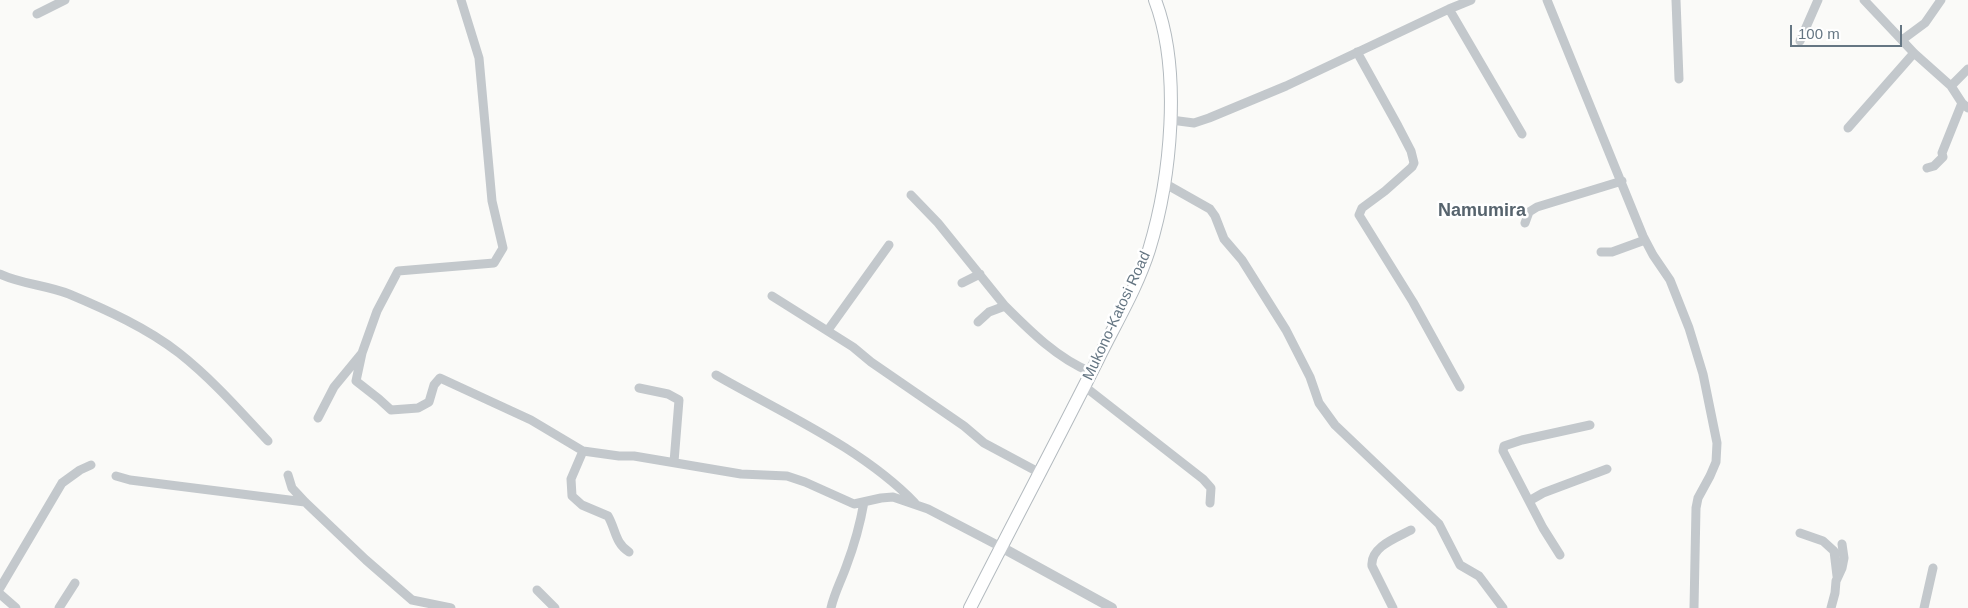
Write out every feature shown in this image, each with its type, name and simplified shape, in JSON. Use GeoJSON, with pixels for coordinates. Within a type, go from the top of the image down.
{"type":"FeatureCollection","features":[{"type":"Feature","properties":{"kind":"main road","name":"Mukono-Katosi Road"},"geometry":{"type":"LineString","coordinates":[[970,608],[1137,280],[1148,251],[1164,183],[1171,120],[1168,59],[1155,0]]}},
{"type":"Feature","properties":{"kind":"street"},"geometry":{"type":"LineString","coordinates":[[37,14],[66,0]]}},
{"type":"Feature","properties":{"kind":"street"},"geometry":{"type":"LineString","coordinates":[[461,0],[479,58],[492,201],[503,248],[494,263],[398,271],[377,310],[362,353],[356,381],[379,398],[390,410],[418,408],[429,402],[434,385],[440,378],[522,416],[584,451],[674,462],[741,474],[787,476],[854,504],[893,497],[928,509],[1112,608]]}},
{"type":"Feature","properties":{"kind":"street"},"geometry":{"type":"LineString","coordinates":[[1171,120],[1194,123],[1209,118],[1286,86],[1471,0]]}},
{"type":"Feature","properties":{"kind":"street"},"geometry":{"type":"LineString","coordinates":[[1547,0],[1645,240],[1670,280],[1689,328],[1703,374],[1717,443],[1716,462],[1698,498],[1696,508],[1694,608]]}},
{"type":"Feature","properties":{"kind":"street"},"geometry":{"type":"LineString","coordinates":[[1676,0],[1679,79]]}},
{"type":"Feature","properties":{"kind":"street"},"geometry":{"type":"LineString","coordinates":[[1800,41],[1818,0]]}},
{"type":"Feature","properties":{"kind":"street"},"geometry":{"type":"LineString","coordinates":[[1864,0],[1914,53],[1951,86],[1965,106],[1942,153],[1943,157],[1934,166],[1927,168]]}},
{"type":"Feature","properties":{"kind":"street"},"geometry":{"type":"LineString","coordinates":[[1902,40],[1925,23],[1941,0]]}},
{"type":"Feature","properties":{"kind":"street"},"geometry":{"type":"LineString","coordinates":[[1449,9],[1522,134]]}},
{"type":"Feature","properties":{"kind":"street"},"geometry":{"type":"LineString","coordinates":[[1357,52],[1402,134],[1414,163],[1385,191],[1362,208],[1359,215],[1413,302],[1460,387]]}},
{"type":"Feature","properties":{"kind":"street"},"geometry":{"type":"LineString","coordinates":[[1848,128],[1914,53]]}},
{"type":"Feature","properties":{"kind":"street"},"geometry":{"type":"LineString","coordinates":[[1951,86],[1968,69]]}},
{"type":"Feature","properties":{"kind":"street"},"geometry":{"type":"LineString","coordinates":[[1525,223],[1529,212],[1537,207],[1622,181]]}},
{"type":"Feature","properties":{"kind":"street"},"geometry":{"type":"LineString","coordinates":[[1164,183],[1210,209],[1215,216],[1224,239],[1242,260],[1286,330],[1310,378],[1319,403],[1335,425],[1439,524],[1460,565],[1479,576],[1503,608]]}},
{"type":"Feature","properties":{"kind":"street"},"geometry":{"type":"LineString","coordinates":[[911,195],[938,223],[1005,306],[1043,342],[1077,366],[1091,372]]}},
{"type":"Feature","properties":{"kind":"street"},"geometry":{"type":"LineString","coordinates":[[1601,252],[1612,252],[1645,240]]}},
{"type":"Feature","properties":{"kind":"street"},"geometry":{"type":"LineString","coordinates":[[828,330],[889,245]]}},
{"type":"Feature","properties":{"kind":"street"},"geometry":{"type":"LineString","coordinates":[[0,274],[26,283],[53,288],[70,295],[103,309],[164,343],[204,375],[245,414],[268,441]]}},
{"type":"Feature","properties":{"kind":"street"},"geometry":{"type":"LineString","coordinates":[[962,283],[980,274]]}},
{"type":"Feature","properties":{"kind":"street"},"geometry":{"type":"LineString","coordinates":[[772,296],[828,330],[984,443],[1040,473]]}},
{"type":"Feature","properties":{"kind":"street"},"geometry":{"type":"LineString","coordinates":[[978,322],[989,312],[1005,306]]}},
{"type":"Feature","properties":{"kind":"street"},"geometry":{"type":"LineString","coordinates":[[318,418],[334,387],[362,353]]}},
{"type":"Feature","properties":{"kind":"street"},"geometry":{"type":"LineString","coordinates":[[716,375],[810,428],[867,463],[899,487],[917,505]]}},
{"type":"Feature","properties":{"kind":"street"},"geometry":{"type":"LineString","coordinates":[[1084,386],[1203,479],[1210,488],[1210,503]]}},
{"type":"Feature","properties":{"kind":"street"},"geometry":{"type":"LineString","coordinates":[[639,388],[668,394],[678,400],[674,462]]}},
{"type":"Feature","properties":{"kind":"street"},"geometry":{"type":"LineString","coordinates":[[1560,555],[1503,451],[1504,446],[1522,440],[1590,426]]}},
{"type":"Feature","properties":{"kind":"street"},"geometry":{"type":"LineString","coordinates":[[584,451],[571,479],[572,496],[582,505],[608,516],[617,541],[622,548],[629,552]]}},
{"type":"Feature","properties":{"kind":"street"},"geometry":{"type":"LineString","coordinates":[[0,588],[62,483],[80,470],[91,466]]}},
{"type":"Feature","properties":{"kind":"street"},"geometry":{"type":"LineString","coordinates":[[1529,501],[1543,493],[1608,469]]}},
{"type":"Feature","properties":{"kind":"street"},"geometry":{"type":"LineString","coordinates":[[288,475],[292,488],[305,502],[366,560],[412,600],[451,608]]}},
{"type":"Feature","properties":{"kind":"street"},"geometry":{"type":"LineString","coordinates":[[116,476],[130,480],[305,502]]}},
{"type":"Feature","properties":{"kind":"street"},"geometry":{"type":"LineString","coordinates":[[831,608],[833,595],[855,542],[864,502]]}},
{"type":"Feature","properties":{"kind":"street"},"geometry":{"type":"LineString","coordinates":[[1393,608],[1372,566],[1371,560],[1376,550],[1411,530]]}},
{"type":"Feature","properties":{"kind":"street"},"geometry":{"type":"LineString","coordinates":[[1800,533],[1823,541],[1834,551],[1837,576],[1831,608]]}},
{"type":"Feature","properties":{"kind":"street"},"geometry":{"type":"LineString","coordinates":[[1837,576],[1842,568],[1844,558],[1842,544]]}},
{"type":"Feature","properties":{"kind":"street"},"geometry":{"type":"LineString","coordinates":[[1924,608],[1933,568]]}},
{"type":"Feature","properties":{"kind":"street"},"geometry":{"type":"LineString","coordinates":[[59,608],[75,583]]}},
{"type":"Feature","properties":{"kind":"street"},"geometry":{"type":"LineString","coordinates":[[538,590],[555,608]]}},
{"type":"Feature","properties":{"kind":"street"},"geometry":{"type":"LineString","coordinates":[[0,594],[16,608]]}},
{"type":"Feature","properties":{"kind":"district","name":"Namumira"},"geometry":{"type":"Point","coordinates":[1482,211]}}]}
